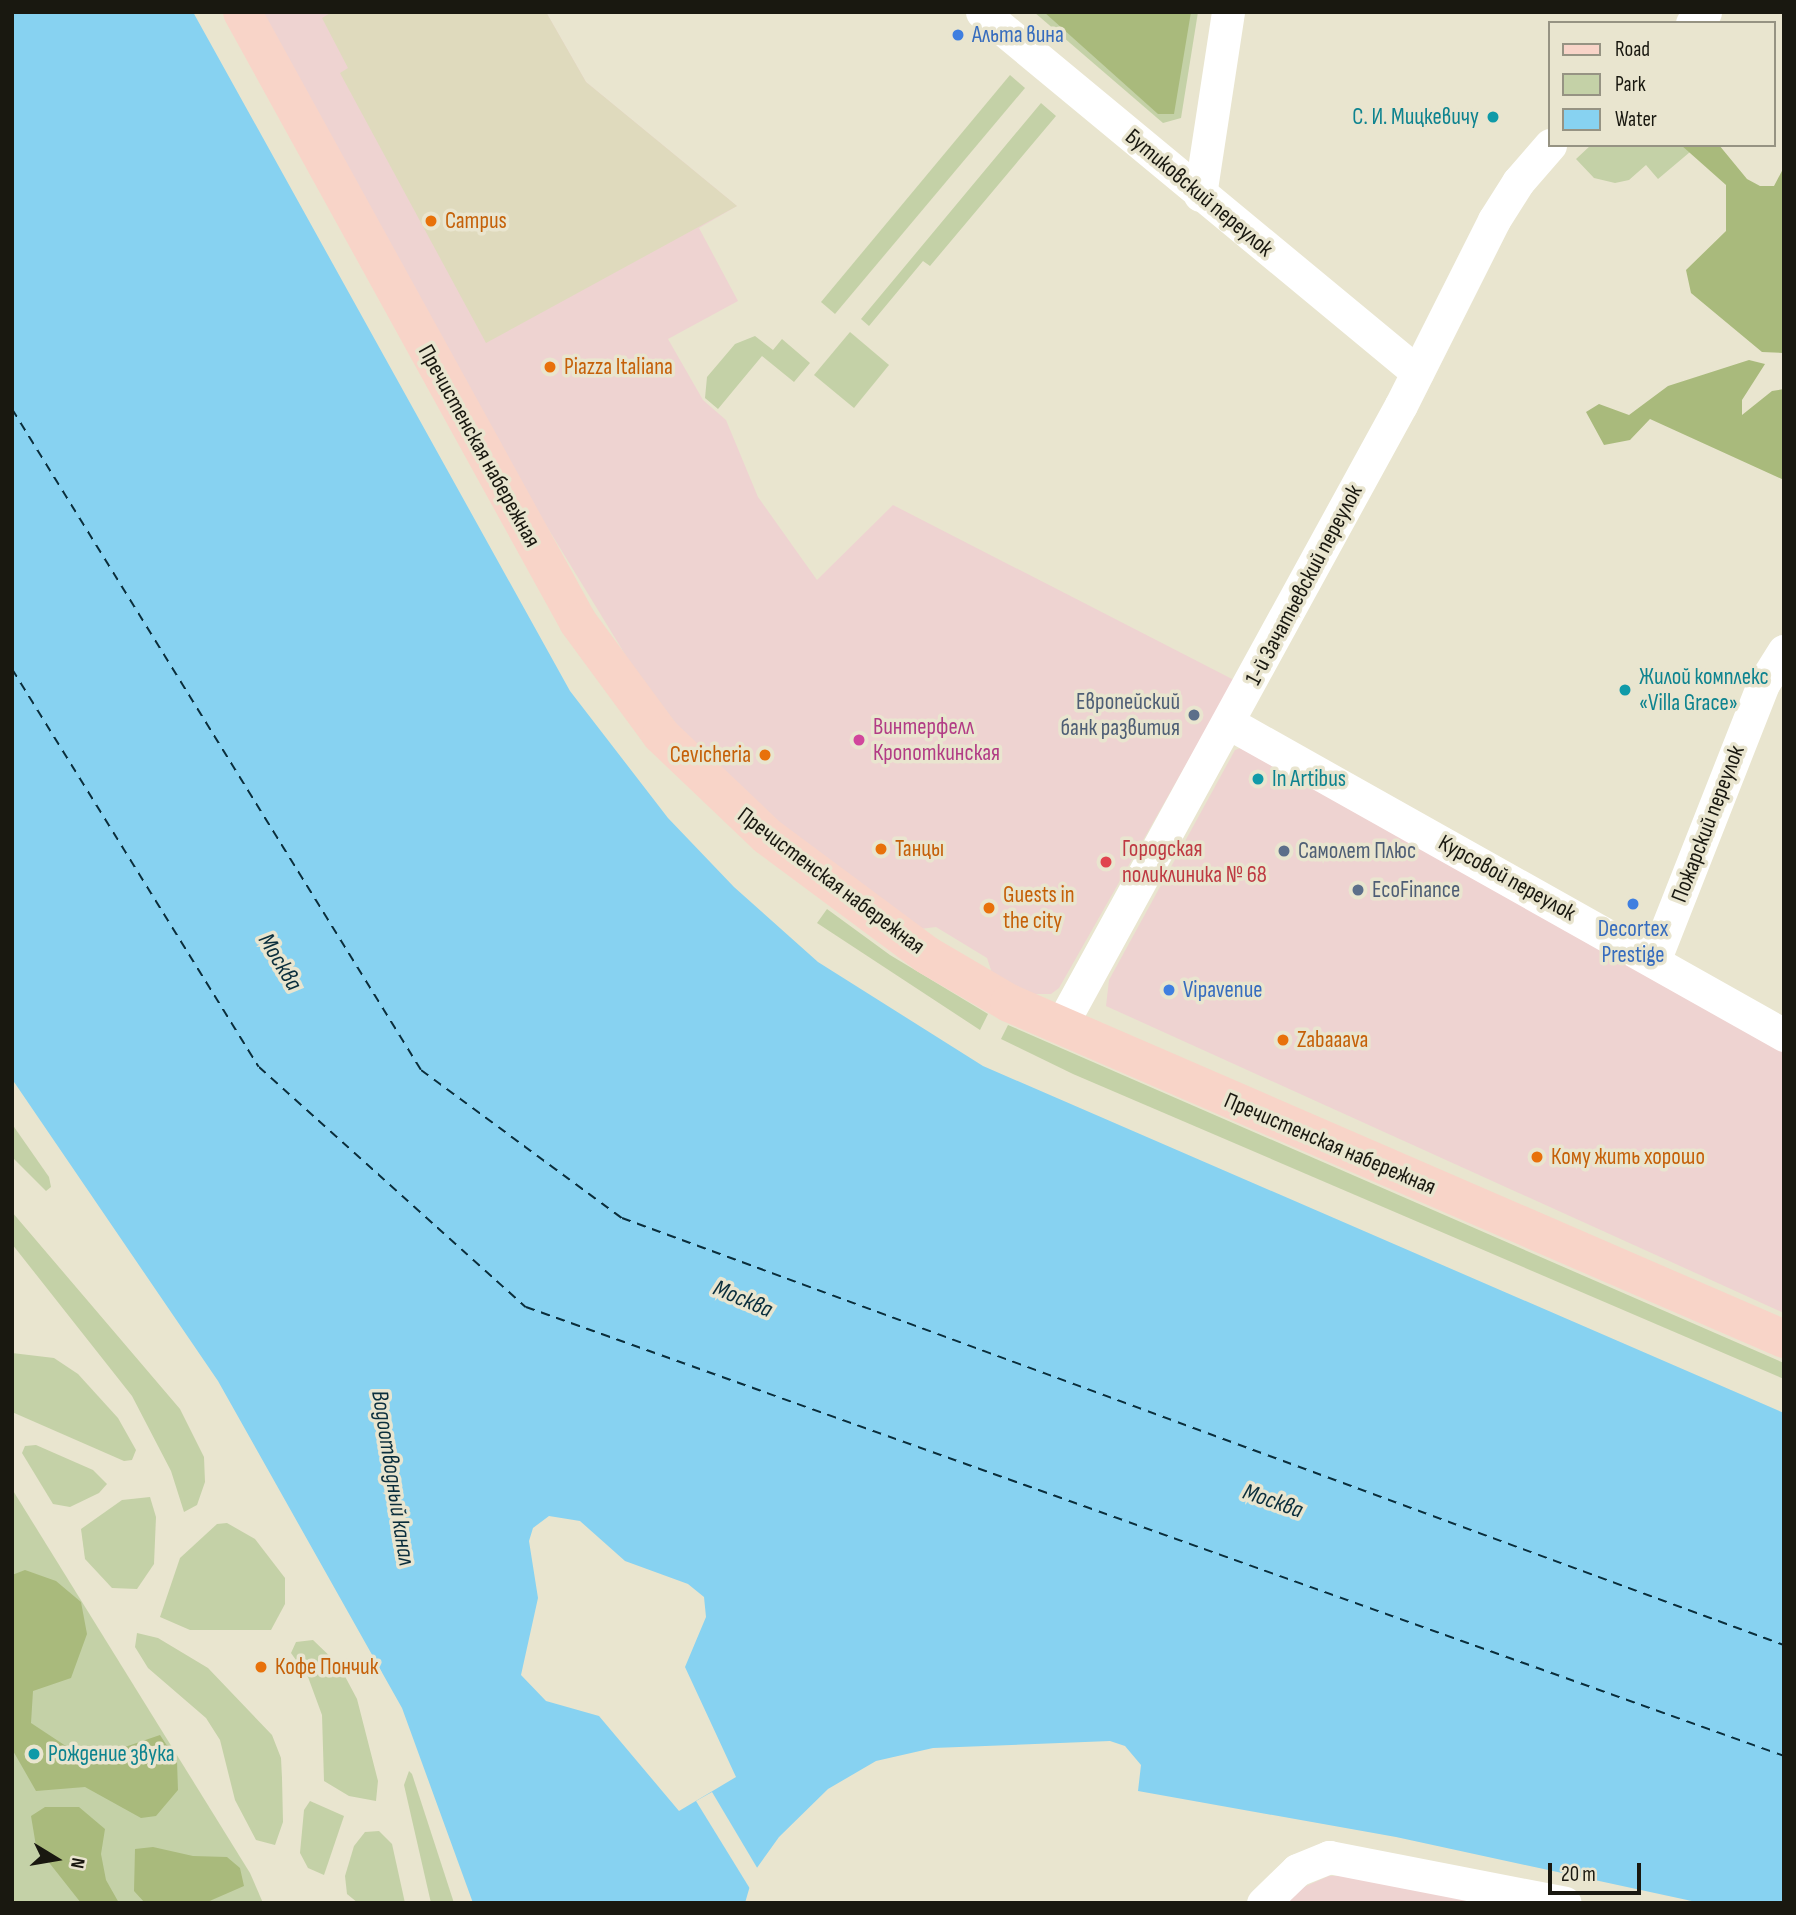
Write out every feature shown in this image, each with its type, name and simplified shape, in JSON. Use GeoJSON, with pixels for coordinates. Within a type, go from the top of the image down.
{"type":"FeatureCollection","features":[{"type":"Feature","properties":{"kind":"main road","name":"Пречистенская набережная"},"geometry":{"type":"LineString","coordinates":[[242,12],[531,541],[610,670],[661,735],[767,836],[843,896],[927,954],[1060,1027],[1784,1339]]}},
{"type":"Feature","properties":{"kind":"street","name":"Бутиковский переулок"},"geometry":{"type":"LineString","coordinates":[[982,12],[1200,195],[1418,372]]}},
{"type":"Feature","properties":{"kind":"street"},"geometry":{"type":"LineString","coordinates":[[1200,195],[1228,12]]}},
{"type":"Feature","properties":{"kind":"street","name":"1-й Зачатьевский переулок"},"geometry":{"type":"LineString","coordinates":[[1060,1027],[1229,723],[1418,372],[1494,220],[1518,182],[1548,147]]}},
{"type":"Feature","properties":{"kind":"street","name":"Пожарский переулок"},"geometry":{"type":"LineString","coordinates":[[1654,961],[1763,684],[1784,651]]}},
{"type":"Feature","properties":{"kind":"street","name":"Курсовой переулок"},"geometry":{"type":"LineString","coordinates":[[1229,723],[1784,1035]]}},
{"type":"Feature","properties":{"kind":"street"},"geometry":{"type":"LineString","coordinates":[[1263,1903],[1297,1870],[1329,1857],[1565,1903]]}},
{"type":"Feature","properties":{"kind":"shaded area"},"geometry":{"type":"Polygon","coordinates":[[[263,12],[546,12],[586,82],[737,206],[699,228],[738,301],[668,339],[703,400],[726,420],[758,497],[817,580],[893,505],[1234,680],[1059,988],[1051,994],[1032,994],[992,973],[987,958],[936,927],[920,929],[794,836],[677,725],[631,664],[541,517],[263,12]]]}},
{"type":"Feature","properties":{"kind":"shaded area"},"geometry":{"type":"Polygon","coordinates":[[[332,12],[546,12],[586,82],[737,206],[486,343],[340,73],[348,68],[322,18],[332,12]]]}},
{"type":"Feature","properties":{"kind":"shaded area"},"geometry":{"type":"Polygon","coordinates":[[[1243,747],[1784,1051],[1784,1313],[1106,1006],[1109,980],[1235,750],[1243,747]]]}},
{"type":"Feature","properties":{"kind":"shaded area"},"geometry":{"type":"Polygon","coordinates":[[[1329,1876],[1345,1876],[1493,1903],[1287,1903],[1302,1888],[1329,1876]]]}},
{"type":"Feature","properties":{"kind":"green space"},"geometry":{"type":"Polygon","coordinates":[[[1034,12],[1198,12],[1181,118],[1163,123],[1034,12]]]}},
{"type":"Feature","properties":{"kind":"green space"},"geometry":{"type":"Polygon","coordinates":[[[1044,12],[1191,12],[1174,114],[1158,114],[1044,12]]]}},
{"type":"Feature","properties":{"kind":"green space"},"geometry":{"type":"Polygon","coordinates":[[[1010,75],[1025,88],[835,314],[821,302],[1010,75]]]}},
{"type":"Feature","properties":{"kind":"green space"},"geometry":{"type":"Polygon","coordinates":[[[1041,103],[1056,116],[930,266],[923,261],[869,326],[861,319],[1041,103]]]}},
{"type":"Feature","properties":{"kind":"green space"},"geometry":{"type":"Polygon","coordinates":[[[1589,147],[1686,147],[1690,152],[1658,179],[1646,165],[1629,180],[1615,183],[1594,178],[1576,159],[1589,147]]]}},
{"type":"Feature","properties":{"kind":"green space"},"geometry":{"type":"Polygon","coordinates":[[[1683,147],[1721,147],[1747,179],[1760,186],[1774,186],[1784,167],[1784,353],[1762,352],[1691,293],[1686,270],[1726,231],[1726,185],[1683,147]]]}},
{"type":"Feature","properties":{"kind":"green space"},"geometry":{"type":"Polygon","coordinates":[[[850,332],[889,365],[854,408],[814,375],[850,332]]]}},
{"type":"Feature","properties":{"kind":"green space"},"geometry":{"type":"Polygon","coordinates":[[[755,336],[773,350],[782,339],[810,363],[794,382],[762,356],[718,409],[705,398],[707,377],[735,344],[755,336]]]}},
{"type":"Feature","properties":{"kind":"green space"},"geometry":{"type":"Polygon","coordinates":[[[1749,360],[1765,364],[1742,400],[1742,415],[1772,391],[1784,389],[1784,480],[1650,419],[1630,440],[1604,445],[1586,412],[1599,404],[1629,415],[1668,386],[1749,360]]]}},
{"type":"Feature","properties":{"kind":"green space"},"geometry":{"type":"Polygon","coordinates":[[[827,909],[890,955],[988,1014],[980,1030],[817,923],[827,909]]]}},
{"type":"Feature","properties":{"kind":"green space"},"geometry":{"type":"Polygon","coordinates":[[[1008,1025],[1784,1363],[1784,1379],[1073,1074],[1001,1039],[1008,1025]]]}},
{"type":"Feature","properties":{"kind":"green space"},"geometry":{"type":"Polygon","coordinates":[[[12,1124],[49,1177],[51,1187],[46,1191],[12,1157],[12,1124]]]}},
{"type":"Feature","properties":{"kind":"green space"},"geometry":{"type":"Polygon","coordinates":[[[12,1212],[180,1409],[204,1457],[205,1482],[197,1505],[184,1512],[171,1471],[132,1396],[12,1244],[12,1212]]]}},
{"type":"Feature","properties":{"kind":"green space"},"geometry":{"type":"Polygon","coordinates":[[[12,1353],[54,1358],[78,1374],[118,1418],[136,1450],[132,1460],[124,1461],[12,1412],[12,1353]]]}},
{"type":"Feature","properties":{"kind":"green space"},"geometry":{"type":"Polygon","coordinates":[[[36,1445],[93,1470],[107,1484],[99,1493],[70,1507],[53,1504],[22,1453],[25,1446],[36,1445]]]}},
{"type":"Feature","properties":{"kind":"green space"},"geometry":{"type":"Polygon","coordinates":[[[12,1489],[250,1873],[263,1903],[12,1903],[12,1489]]]}},
{"type":"Feature","properties":{"kind":"green space"},"geometry":{"type":"Polygon","coordinates":[[[150,1497],[156,1517],[154,1564],[137,1589],[112,1588],[85,1559],[81,1529],[122,1500],[150,1497]]]}},
{"type":"Feature","properties":{"kind":"green space"},"geometry":{"type":"Polygon","coordinates":[[[227,1523],[255,1539],[285,1578],[285,1604],[271,1630],[190,1630],[160,1617],[180,1558],[217,1524],[227,1523]]]}},
{"type":"Feature","properties":{"kind":"green space"},"geometry":{"type":"Polygon","coordinates":[[[25,1570],[56,1581],[81,1602],[87,1634],[71,1678],[33,1691],[31,1723],[87,1760],[160,1735],[177,1761],[178,1790],[156,1816],[141,1818],[85,1787],[36,1791],[12,1749],[12,1575],[25,1570]]]}},
{"type":"Feature","properties":{"kind":"green space"},"geometry":{"type":"Polygon","coordinates":[[[137,1633],[158,1638],[208,1668],[272,1735],[281,1758],[282,1778],[283,1822],[275,1845],[256,1840],[235,1800],[220,1740],[206,1718],[148,1668],[135,1647],[137,1633]]]}},
{"type":"Feature","properties":{"kind":"green space"},"geometry":{"type":"Polygon","coordinates":[[[313,1640],[339,1665],[357,1699],[378,1781],[376,1801],[349,1796],[324,1781],[322,1715],[308,1677],[291,1653],[296,1642],[313,1640]]]}},
{"type":"Feature","properties":{"kind":"green space"},"geometry":{"type":"Polygon","coordinates":[[[409,1771],[454,1903],[431,1903],[404,1785],[409,1771]]]}},
{"type":"Feature","properties":{"kind":"green space"},"geometry":{"type":"Polygon","coordinates":[[[310,1801],[344,1816],[324,1875],[308,1868],[300,1853],[304,1810],[310,1801]]]}},
{"type":"Feature","properties":{"kind":"green space"},"geometry":{"type":"Polygon","coordinates":[[[45,1807],[79,1807],[105,1829],[101,1854],[106,1880],[119,1903],[81,1903],[36,1846],[31,1816],[45,1807]]]}},
{"type":"Feature","properties":{"kind":"green space"},"geometry":{"type":"Polygon","coordinates":[[[379,1831],[392,1844],[405,1903],[358,1903],[347,1894],[345,1876],[354,1846],[365,1832],[379,1831]]]}},
{"type":"Feature","properties":{"kind":"green space"},"geometry":{"type":"Polygon","coordinates":[[[153,1847],[193,1856],[227,1857],[240,1868],[244,1886],[205,1903],[145,1903],[134,1891],[135,1849],[153,1847]]]}},
{"type":"Feature","properties":{"kind":"water"},"geometry":{"type":"Polygon","coordinates":[[[12,12],[193,12],[570,691],[668,818],[734,887],[818,962],[983,1066],[1784,1413],[1784,1903],[1701,1903],[1396,1837],[1138,1791],[1141,1765],[1125,1746],[1110,1741],[933,1748],[876,1761],[828,1789],[779,1837],[754,1872],[745,1903],[473,1903],[402,1708],[218,1381],[12,1079],[12,12]],[[549,1516],[533,1528],[529,1541],[538,1598],[521,1675],[546,1701],[599,1716],[679,1811],[736,1777],[685,1667],[706,1617],[704,1597],[688,1584],[625,1561],[580,1521],[549,1516]]]}},
{"type":"Feature","properties":{"kind":"pier"},"geometry":{"type":"Polygon","coordinates":[[[712,1792],[759,1871],[752,1892],[696,1801],[712,1792]]]}},
{"type":"Feature","properties":{"kind":"ferry route"},"geometry":{"type":"LineString","coordinates":[[12,409],[421,1070],[622,1218],[1784,1645]]}},
{"type":"Feature","properties":{"kind":"ferry route"},"geometry":{"type":"LineString","coordinates":[[12,669],[259,1067],[526,1307],[1784,1756]]}},
{"type":"Feature","properties":{"kind":"place","name":"Альта вина"},"geometry":{"type":"Point","coordinates":[958,35]}},
{"type":"Feature","properties":{"kind":"place","name":"С. И. Мицкевичу"},"geometry":{"type":"Point","coordinates":[1493,117]}},
{"type":"Feature","properties":{"kind":"place","name":"Campus"},"geometry":{"type":"Point","coordinates":[431,221]}},
{"type":"Feature","properties":{"kind":"place","name":"Piazza Italiana"},"geometry":{"type":"Point","coordinates":[550,367]}},
{"type":"Feature","properties":{"kind":"place","name":"Жилой комплекс «Villa Grace»"},"geometry":{"type":"Point","coordinates":[1625,690]}},
{"type":"Feature","properties":{"kind":"place","name":"Европейский банк развития"},"geometry":{"type":"Point","coordinates":[1194,715]}},
{"type":"Feature","properties":{"kind":"place","name":"Винтерфелл Кропоткинская"},"geometry":{"type":"Point","coordinates":[859,740]}},
{"type":"Feature","properties":{"kind":"place","name":"Cevicheria"},"geometry":{"type":"Point","coordinates":[765,755]}},
{"type":"Feature","properties":{"kind":"place","name":"In Artibus"},"geometry":{"type":"Point","coordinates":[1258,779]}},
{"type":"Feature","properties":{"kind":"place","name":"Танцы"},"geometry":{"type":"Point","coordinates":[881,849]}},
{"type":"Feature","properties":{"kind":"place","name":"Самолет Плюс"},"geometry":{"type":"Point","coordinates":[1284,851]}},
{"type":"Feature","properties":{"kind":"place","name":"Городская поликлиника № 68"},"geometry":{"type":"Point","coordinates":[1106,862]}},
{"type":"Feature","properties":{"kind":"place","name":"EcoFinance"},"geometry":{"type":"Point","coordinates":[1358,890]}},
{"type":"Feature","properties":{"kind":"place","name":"Decortex Prestige"},"geometry":{"type":"Point","coordinates":[1633,904]}},
{"type":"Feature","properties":{"kind":"place","name":"Guests in thе city"},"geometry":{"type":"Point","coordinates":[989,908]}},
{"type":"Feature","properties":{"kind":"place","name":"Vipavenue"},"geometry":{"type":"Point","coordinates":[1169,990]}},
{"type":"Feature","properties":{"kind":"place","name":"Zabaaava"},"geometry":{"type":"Point","coordinates":[1283,1040]}},
{"type":"Feature","properties":{"kind":"place","name":"Кому жить хорошо"},"geometry":{"type":"Point","coordinates":[1537,1157]}},
{"type":"Feature","properties":{"kind":"place","name":"Кофе Пончик"},"geometry":{"type":"Point","coordinates":[261,1667]}},
{"type":"Feature","properties":{"kind":"place","name":"Рождение звука"},"geometry":{"type":"Point","coordinates":[34,1754]}},
{"type":"Feature","properties":{"kind":"water label","name":"Москва"},"geometry":{"type":"Point","coordinates":[280,962]}},
{"type":"Feature","properties":{"kind":"water label","name":"Москва"},"geometry":{"type":"Point","coordinates":[743,1299]}},
{"type":"Feature","properties":{"kind":"water label","name":"Водоотводный канал"},"geometry":{"type":"Point","coordinates":[393,1478]}},
{"type":"Feature","properties":{"kind":"water label","name":"Москва"},"geometry":{"type":"Point","coordinates":[1273,1501]}}]}
